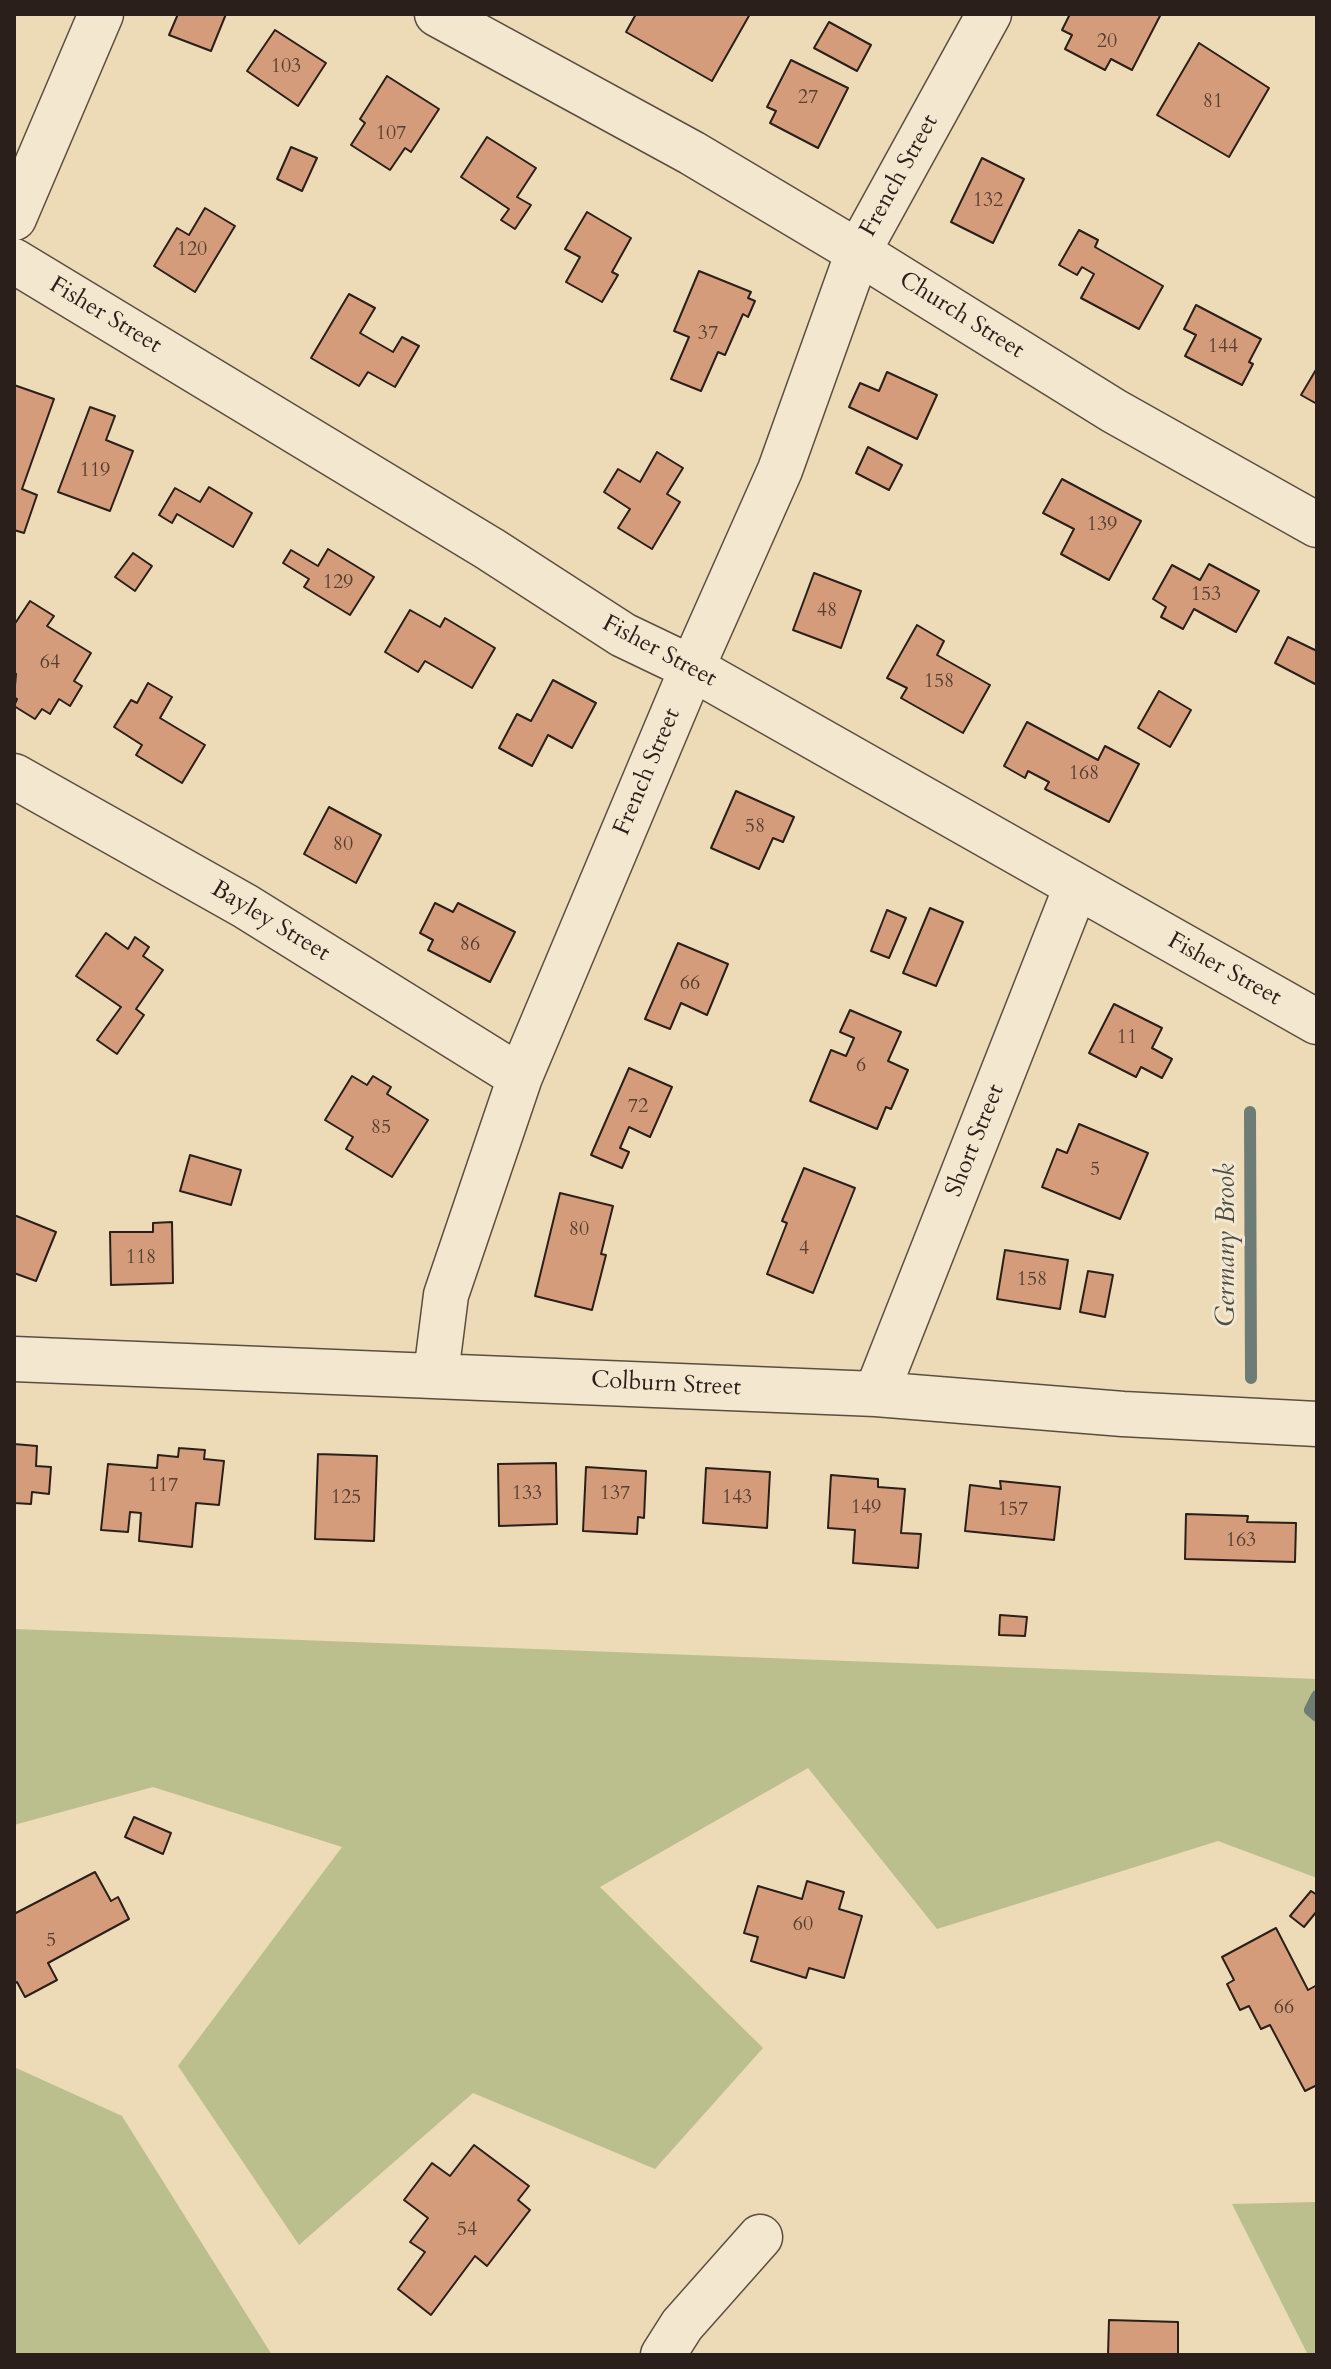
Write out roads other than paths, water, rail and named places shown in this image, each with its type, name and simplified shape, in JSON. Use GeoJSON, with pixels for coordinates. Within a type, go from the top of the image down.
{"type":"FeatureCollection","features":[{"type":"Feature","properties":{"kind":"street"},"geometry":{"type":"LineString","coordinates":[[14,218],[101,14]]}},
{"type":"Feature","properties":{"kind":"street","name":"Church Street"},"geometry":{"type":"LineString","coordinates":[[437,14],[692,153],[1114,411],[1317,525]]}},
{"type":"Feature","properties":{"kind":"street","name":"French Street"},"geometry":{"type":"LineString","coordinates":[[436,1374],[446,1295],[520,1077],[692,668],[780,470],[858,252],[989,14]]}},
{"type":"Feature","properties":{"kind":"street","name":"Fisher Street"},"geometry":{"type":"LineString","coordinates":[[14,261],[490,549],[623,635],[692,668],[1317,1022]]}},
{"type":"Feature","properties":{"kind":"street","name":"Bayley Street"},"geometry":{"type":"LineString","coordinates":[[14,776],[245,906],[520,1077]]}},
{"type":"Feature","properties":{"kind":"street","name":"Short Street"},"geometry":{"type":"LineString","coordinates":[[876,1394],[1076,887]]}},
{"type":"Feature","properties":{"kind":"street","name":"Colburn Street"},"geometry":{"type":"LineString","coordinates":[[14,1359],[876,1394],[1123,1414],[1317,1424]]}},
{"type":"Feature","properties":{"kind":"street"},"geometry":{"type":"LineString","coordinates":[[663,2355],[682,2325],[760,2237]]}},
{"type":"Feature","properties":{"kind":"waterway","name":"Germany Brook"},"geometry":{"type":"LineString","coordinates":[[1250,1112],[1251,1378]]}},
{"type":"Feature","properties":{"kind":"waterway","name":"Germany Brook"},"geometry":{"type":"LineString","coordinates":[[1317,1696],[1310,1710],[1317,1716]]}}]}
